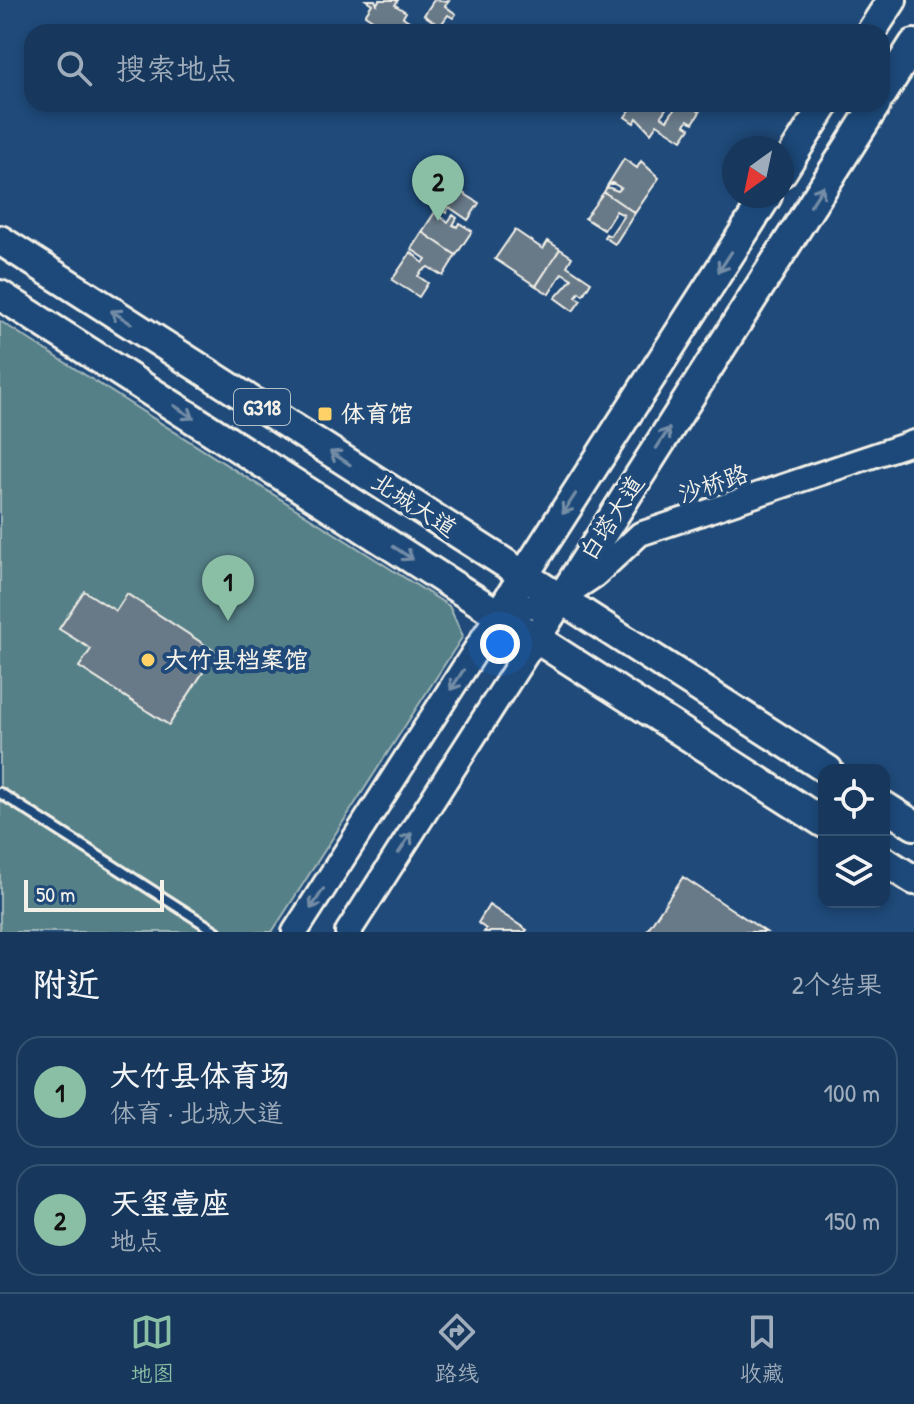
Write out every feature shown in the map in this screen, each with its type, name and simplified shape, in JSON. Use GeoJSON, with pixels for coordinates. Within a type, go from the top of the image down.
{"type":"FeatureCollection","features":[{"type":"Feature","properties":{"kind":"highway"},"geometry":{"type":"LineString","coordinates":[[876,24],[892,0]]}},
{"type":"Feature","properties":{"kind":"highway"},"geometry":{"type":"LineString","coordinates":[[890,82],[914,44]]}},
{"type":"Feature","properties":{"kind":"highway"},"geometry":{"type":"LineString","coordinates":[[794,153],[820,112]]}},
{"type":"Feature","properties":{"kind":"highway","name":"白塔大道"},"geometry":{"type":"LineString","coordinates":[[536,638],[871,112]]}},
{"type":"Feature","properties":{"kind":"highway","name":"白塔大道"},"geometry":{"type":"LineString","coordinates":[[499,614],[759,208]]}},
{"type":"Feature","properties":{"kind":"highway","name":"北城大道"},"geometry":{"type":"LineString","coordinates":[[0,240],[819,764]]}},
{"type":"Feature","properties":{"kind":"highway","name":"北城大道"},"geometry":{"type":"LineString","coordinates":[[0,295],[818,819]]}},
{"type":"Feature","properties":{"kind":"highway"},"geometry":{"type":"LineString","coordinates":[[890,810],[914,825]]}},
{"type":"Feature","properties":{"kind":"highway"},"geometry":{"type":"LineString","coordinates":[[890,865],[914,880]]}},
{"type":"Feature","properties":{"kind":"main road","name":"白塔大道"},"geometry":{"type":"LineString","coordinates":[[295,932],[499,614]]}},
{"type":"Feature","properties":{"kind":"main road","name":"白塔大道"},"geometry":{"type":"LineString","coordinates":[[348,932],[536,638]]}},
{"type":"Feature","properties":{"kind":"street","name":"沙桥路"},"geometry":{"type":"LineString","coordinates":[[499,614],[560,599],[596,575],[640,534],[914,442]]}},
{"type":"Feature","properties":{"kind":"lane"},"geometry":{"type":"LineString","coordinates":[[0,793],[217,932]]}},
{"type":"Feature","properties":{"kind":"green space"},"geometry":{"type":"Polygon","coordinates":[[[0,321],[449,606],[463,636],[272,932],[0,932],[0,321]]]}},
{"type":"Feature","properties":{"kind":"building"},"geometry":{"type":"Polygon","coordinates":[[[366,0],[375,0],[377,4],[379,0],[398,0],[395,5],[406,12],[403,17],[414,24],[379,24],[365,15],[372,4],[366,0]]]}},
{"type":"Feature","properties":{"kind":"building"},"geometry":{"type":"Polygon","coordinates":[[[434,0],[449,1],[445,6],[456,14],[453,18],[448,15],[441,24],[424,15],[434,0]]]}},
{"type":"Feature","properties":{"kind":"building"},"geometry":{"type":"Polygon","coordinates":[[[629,112],[664,112],[661,116],[667,120],[672,112],[700,112],[693,123],[688,120],[685,125],[690,128],[682,140],[657,124],[651,133],[637,118],[634,123],[625,117],[629,112]]]}},
{"type":"Feature","properties":{"kind":"building"},"geometry":{"type":"Polygon","coordinates":[[[624,159],[637,168],[641,161],[659,178],[635,213],[604,192],[607,187],[618,191],[621,188],[612,183],[607,186],[624,159]]]}},
{"type":"Feature","properties":{"kind":"building"},"geometry":{"type":"Polygon","coordinates":[[[452,186],[479,203],[468,220],[449,207],[446,213],[441,209],[437,215],[448,222],[453,215],[457,218],[453,225],[457,227],[459,223],[472,231],[456,255],[422,232],[452,186]]]}},
{"type":"Feature","properties":{"kind":"building"},"geometry":{"type":"Polygon","coordinates":[[[604,192],[635,213],[615,244],[604,237],[606,234],[610,236],[624,215],[616,211],[604,230],[585,218],[604,192]]]}},
{"type":"Feature","properties":{"kind":"building"},"geometry":{"type":"Polygon","coordinates":[[[515,230],[543,249],[548,241],[560,249],[536,286],[495,259],[515,230]]]}},
{"type":"Feature","properties":{"kind":"building"},"geometry":{"type":"Polygon","coordinates":[[[422,232],[456,255],[443,276],[428,267],[421,272],[418,276],[428,283],[419,297],[392,280],[411,252],[423,263],[426,259],[411,249],[422,232]]]}},
{"type":"Feature","properties":{"kind":"building"},"geometry":{"type":"Polygon","coordinates":[[[560,249],[572,257],[567,266],[591,282],[583,295],[579,292],[576,297],[581,300],[573,311],[555,298],[572,279],[562,273],[549,294],[536,286],[560,249]]]}},
{"type":"Feature","properties":{"kind":"building","name":"大竹县档案馆"},"geometry":{"type":"Polygon","coordinates":[[[84,591],[116,611],[127,594],[216,652],[169,725],[79,667],[91,649],[59,629],[84,591]]]}},
{"type":"Feature","properties":{"kind":"building"},"geometry":{"type":"Polygon","coordinates":[[[683,877],[766,932],[646,932],[683,877]]]}},
{"type":"Feature","properties":{"kind":"building"},"geometry":{"type":"Polygon","coordinates":[[[489,905],[527,930],[484,932],[486,929],[478,923],[489,905]]]}},
{"type":"Feature","properties":{"kind":"place","name":"天玺壹座"},"geometry":{"type":"Point","coordinates":[438,221]}},
{"type":"Feature","properties":{"kind":"place","name":"体育馆"},"geometry":{"type":"Point","coordinates":[325,414]}},
{"type":"Feature","properties":{"kind":"place","name":"大竹县体育场"},"geometry":{"type":"Point","coordinates":[228,621]}},
{"type":"Feature","properties":{"kind":"place","name":"大竹县档案馆"},"geometry":{"type":"Point","coordinates":[148,660]}}]}
